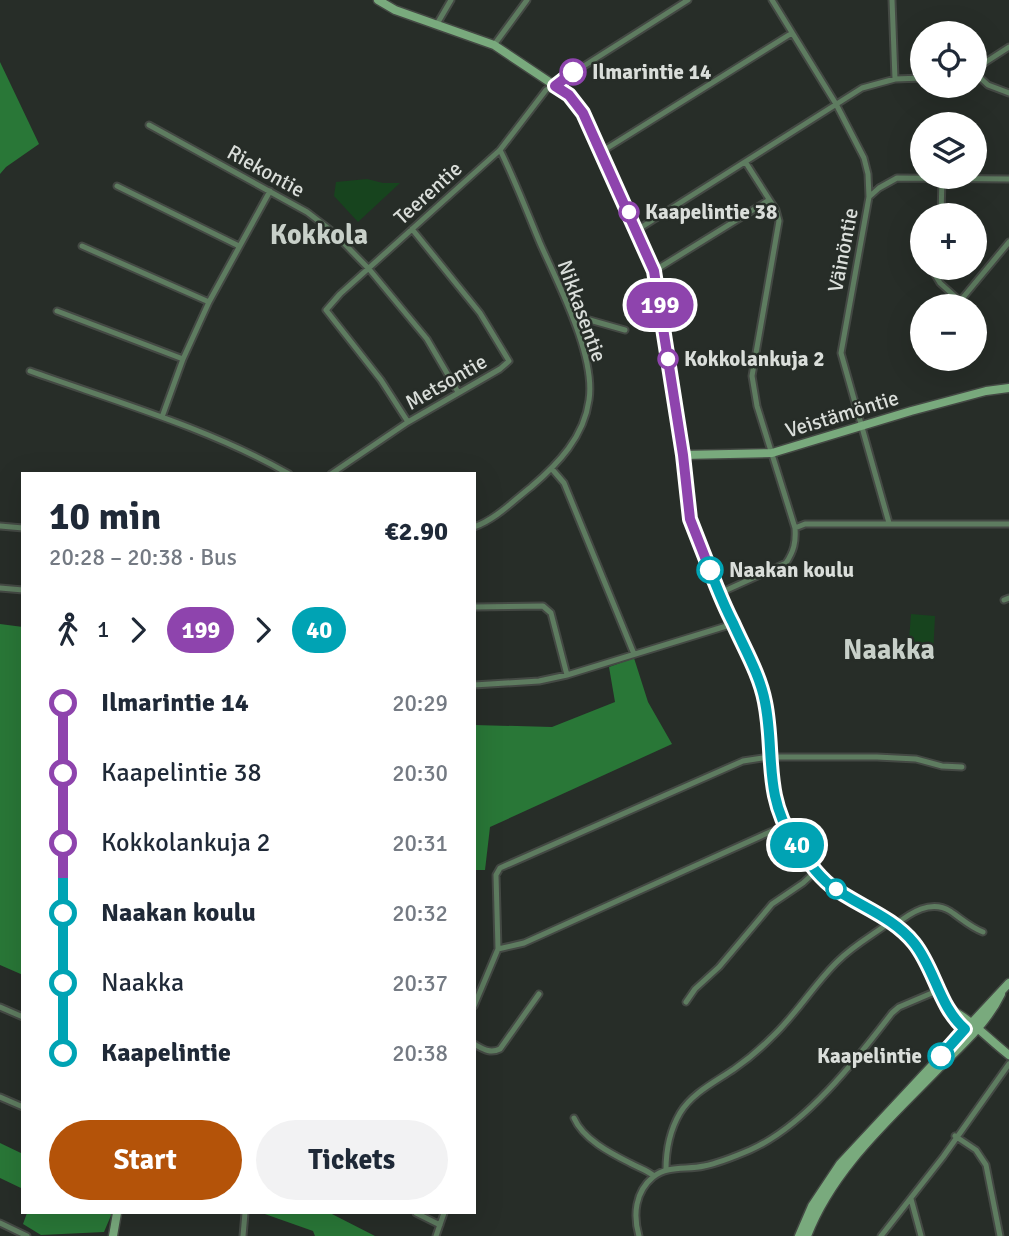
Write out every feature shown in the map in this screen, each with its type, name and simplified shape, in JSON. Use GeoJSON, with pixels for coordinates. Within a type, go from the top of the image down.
{"type":"FeatureCollection","features":[{"type":"Feature","properties":{"kind":"street"},"geometry":{"type":"LineString","coordinates":[[378,0],[395,10],[494,45],[577,103],[654,271],[692,526],[765,700],[774,793],[786,827],[816,871],[830,885],[892,923],[921,952],[957,1022],[971,1027],[1009,1055]]}},
{"type":"Feature","properties":{"kind":"street"},"geometry":{"type":"LineString","coordinates":[[437,24],[451,0]]}},
{"type":"Feature","properties":{"kind":"street"},"geometry":{"type":"LineString","coordinates":[[494,45],[527,0]]}},
{"type":"Feature","properties":{"kind":"street","name":"Teerentie"},"geometry":{"type":"LineString","coordinates":[[408,422],[381,380],[326,310],[340,294],[500,150],[546,90],[688,0]]}},
{"type":"Feature","properties":{"kind":"street","name":"Väinöntie"},"geometry":{"type":"LineString","coordinates":[[772,0],[836,104],[864,158],[868,174],[869,197],[841,353],[889,523]]}},
{"type":"Feature","properties":{"kind":"street"},"geometry":{"type":"LineString","coordinates":[[892,0],[895,79]]}},
{"type":"Feature","properties":{"kind":"street"},"geometry":{"type":"LineString","coordinates":[[601,152],[792,33]]}},
{"type":"Feature","properties":{"kind":"street"},"geometry":{"type":"LineString","coordinates":[[987,63],[1009,47]]}},
{"type":"Feature","properties":{"kind":"street"},"geometry":{"type":"LineString","coordinates":[[637,230],[862,88],[895,79],[910,78]]}},
{"type":"Feature","properties":{"kind":"street"},"geometry":{"type":"LineString","coordinates":[[987,84],[1009,93]]}},
{"type":"Feature","properties":{"kind":"street","name":"Riekontie"},"geometry":{"type":"LineString","coordinates":[[149,125],[307,212],[333,232],[369,269],[427,339],[458,392]]}},
{"type":"Feature","properties":{"kind":"street","name":"Nikkasentie"},"geometry":{"type":"LineString","coordinates":[[476,526],[499,513],[552,469],[574,442],[589,400],[588,368],[572,315],[500,150]]}},
{"type":"Feature","properties":{"kind":"street"},"geometry":{"type":"LineString","coordinates":[[720,593],[786,563],[793,553],[796,541],[795,528],[757,406],[752,376],[779,220],[746,163]]}},
{"type":"Feature","properties":{"kind":"street"},"geometry":{"type":"LineString","coordinates":[[869,197],[897,178],[910,178]]}},
{"type":"Feature","properties":{"kind":"street"},"geometry":{"type":"LineString","coordinates":[[987,179],[1009,179]]}},
{"type":"Feature","properties":{"kind":"street"},"geometry":{"type":"LineString","coordinates":[[117,186],[239,246]]}},
{"type":"Feature","properties":{"kind":"street"},"geometry":{"type":"LineString","coordinates":[[162,417],[183,359],[209,302],[270,191]]}},
{"type":"Feature","properties":{"kind":"street"},"geometry":{"type":"LineString","coordinates":[[654,271],[769,200]]}},
{"type":"Feature","properties":{"kind":"street","name":"Metsontie"},"geometry":{"type":"LineString","coordinates":[[334,472],[408,422],[500,369],[509,361],[480,313],[412,229]]}},
{"type":"Feature","properties":{"kind":"street"},"geometry":{"type":"LineString","coordinates":[[966,294],[1009,242]]}},
{"type":"Feature","properties":{"kind":"street"},"geometry":{"type":"LineString","coordinates":[[82,246],[209,302]]}},
{"type":"Feature","properties":{"kind":"street"},"geometry":{"type":"LineString","coordinates":[[938,280],[949,294]]}},
{"type":"Feature","properties":{"kind":"street"},"geometry":{"type":"LineString","coordinates":[[57,311],[183,359]]}},
{"type":"Feature","properties":{"kind":"street"},"geometry":{"type":"LineString","coordinates":[[572,315],[625,330]]}},
{"type":"Feature","properties":{"kind":"street"},"geometry":{"type":"LineString","coordinates":[[30,371],[162,417],[232,446],[285,472]]}},
{"type":"Feature","properties":{"kind":"street","name":"Veistämöntie"},"geometry":{"type":"LineString","coordinates":[[683,455],[772,453],[986,391],[1009,388]]}},
{"type":"Feature","properties":{"kind":"street"},"geometry":{"type":"LineString","coordinates":[[552,469],[564,483],[634,654]]}},
{"type":"Feature","properties":{"kind":"street"},"geometry":{"type":"LineString","coordinates":[[795,528],[805,524],[1009,524]]}},
{"type":"Feature","properties":{"kind":"street"},"geometry":{"type":"LineString","coordinates":[[0,526],[21,527]]}},
{"type":"Feature","properties":{"kind":"street"},"geometry":{"type":"LineString","coordinates":[[0,588],[21,590]]}},
{"type":"Feature","properties":{"kind":"street"},"geometry":{"type":"LineString","coordinates":[[476,607],[543,606],[551,613],[567,676]]}},
{"type":"Feature","properties":{"kind":"street"},"geometry":{"type":"LineString","coordinates":[[476,685],[539,681],[567,676],[733,624]]}},
{"type":"Feature","properties":{"kind":"street"},"geometry":{"type":"LineString","coordinates":[[476,1001],[498,949],[497,871],[743,761],[769,757],[877,757],[962,767]]}},
{"type":"Feature","properties":{"kind":"street"},"geometry":{"type":"LineString","coordinates":[[498,949],[524,943],[786,827]]}},
{"type":"Feature","properties":{"kind":"street"},"geometry":{"type":"LineString","coordinates":[[686,1002],[772,904],[816,871]]}},
{"type":"Feature","properties":{"kind":"street"},"geometry":{"type":"LineString","coordinates":[[666,1170],[672,1129],[689,1102],[771,1039],[852,948],[916,910],[935,906],[948,910],[971,928],[983,932]]}},
{"type":"Feature","properties":{"kind":"street"},"geometry":{"type":"LineString","coordinates":[[799,1236],[812,1206],[840,1164],[971,1027],[991,1011],[1009,983]]}},
{"type":"Feature","properties":{"kind":"street"},"geometry":{"type":"LineString","coordinates":[[639,1236],[636,1226],[637,1200],[645,1185],[654,1176],[666,1170],[705,1166],[764,1142],[795,1119],[840,1078],[892,1013],[899,1007],[939,990]]}},
{"type":"Feature","properties":{"kind":"street"},"geometry":{"type":"LineString","coordinates":[[476,1045],[494,1052],[500,1049],[539,994]]}},
{"type":"Feature","properties":{"kind":"street"},"geometry":{"type":"LineString","coordinates":[[0,1007],[21,1016]]}},
{"type":"Feature","properties":{"kind":"street"},"geometry":{"type":"LineString","coordinates":[[807,1236],[823,1202],[847,1166],[971,1027]]}},
{"type":"Feature","properties":{"kind":"street"},"geometry":{"type":"LineString","coordinates":[[881,1236],[1009,1064]]}},
{"type":"Feature","properties":{"kind":"street"},"geometry":{"type":"LineString","coordinates":[[1002,1073],[1009,1079]]}},
{"type":"Feature","properties":{"kind":"street"},"geometry":{"type":"LineString","coordinates":[[0,1097],[21,1106]]}},
{"type":"Feature","properties":{"kind":"street"},"geometry":{"type":"LineString","coordinates":[[574,1118],[579,1128],[589,1137],[654,1176]]}},
{"type":"Feature","properties":{"kind":"street"},"geometry":{"type":"LineString","coordinates":[[955,1136],[982,1156],[1000,1236]]}},
{"type":"Feature","properties":{"kind":"street"},"geometry":{"type":"LineString","coordinates":[[911,1199],[921,1236]]}},
{"type":"Feature","properties":{"kind":"street"},"geometry":{"type":"LineString","coordinates":[[113,1236],[117,1214]]}},
{"type":"Feature","properties":{"kind":"street"},"geometry":{"type":"LineString","coordinates":[[243,1236],[245,1214]]}},
{"type":"Feature","properties":{"kind":"street"},"geometry":{"type":"LineString","coordinates":[[418,1214],[440,1225]]}},
{"type":"Feature","properties":{"kind":"street"},"geometry":{"type":"LineString","coordinates":[[436,1236],[444,1214]]}},
{"type":"Feature","properties":{"kind":"street"},"geometry":{"type":"LineString","coordinates":[[0,1223],[27,1236]]}},
{"type":"Feature","properties":{"kind":"green space"},"geometry":{"type":"Polygon","coordinates":[[[0,62],[39,144],[0,174],[0,62]]]}},
{"type":"Feature","properties":{"kind":"green space"},"geometry":{"type":"Polygon","coordinates":[[[367,179],[400,183],[358,222],[334,196],[336,182],[367,179]]]}},
{"type":"Feature","properties":{"kind":"green space"},"geometry":{"type":"Polygon","coordinates":[[[911,614],[935,616],[933,655],[908,653],[911,614]]]}},
{"type":"Feature","properties":{"kind":"green space"},"geometry":{"type":"Polygon","coordinates":[[[0,624],[21,627],[21,974],[0,965],[0,624]]]}},
{"type":"Feature","properties":{"kind":"green space"},"geometry":{"type":"Polygon","coordinates":[[[634,658],[648,702],[672,744],[490,827],[485,870],[476,870],[476,725],[552,727],[615,702],[609,667],[634,658]]]}},
{"type":"Feature","properties":{"kind":"green space"},"geometry":{"type":"Polygon","coordinates":[[[0,1143],[21,1153],[21,1188],[0,1178],[0,1143]]]}},
{"type":"Feature","properties":{"kind":"green space"},"geometry":{"type":"Polygon","coordinates":[[[27,1214],[112,1214],[104,1232],[41,1235],[23,1224],[27,1214]]]}},
{"type":"Feature","properties":{"kind":"green space"},"geometry":{"type":"Polygon","coordinates":[[[265,1214],[332,1214],[375,1236],[315,1236],[313,1231],[265,1214]]]}},
{"type":"Feature","properties":{"kind":"bus line","name":"199"},"geometry":{"type":"LineString","coordinates":[[573,72],[555,86],[569,95],[583,113],[654,271],[683,455],[690,519],[710,570]]}},
{"type":"Feature","properties":{"kind":"bus line","name":"40"},"geometry":{"type":"LineString","coordinates":[[710,570],[765,700],[769,765],[774,793],[786,827],[816,871],[830,885],[895,925],[921,952],[942,997],[957,1022],[965,1029],[941,1056]]}},
{"type":"Feature","properties":{"kind":"place","name":"Ilmarintie 14"},"geometry":{"type":"Point","coordinates":[573,72]}},
{"type":"Feature","properties":{"kind":"place","name":"Kaapelintie 38"},"geometry":{"type":"Point","coordinates":[629,212]}},
{"type":"Feature","properties":{"kind":"place","name":"Kokkolankuja 2"},"geometry":{"type":"Point","coordinates":[668,359]}},
{"type":"Feature","properties":{"kind":"place","name":"Naakan koulu"},"geometry":{"type":"Point","coordinates":[710,570]}},
{"type":"Feature","properties":{"kind":"place","name":"Kaapelintie"},"geometry":{"type":"Point","coordinates":[941,1056]}},
{"type":"Feature","properties":{"kind":"district","name":"Kokkola"},"geometry":{"type":"Point","coordinates":[319,234]}},
{"type":"Feature","properties":{"kind":"district","name":"Naakka"},"geometry":{"type":"Point","coordinates":[889,649]}}]}
